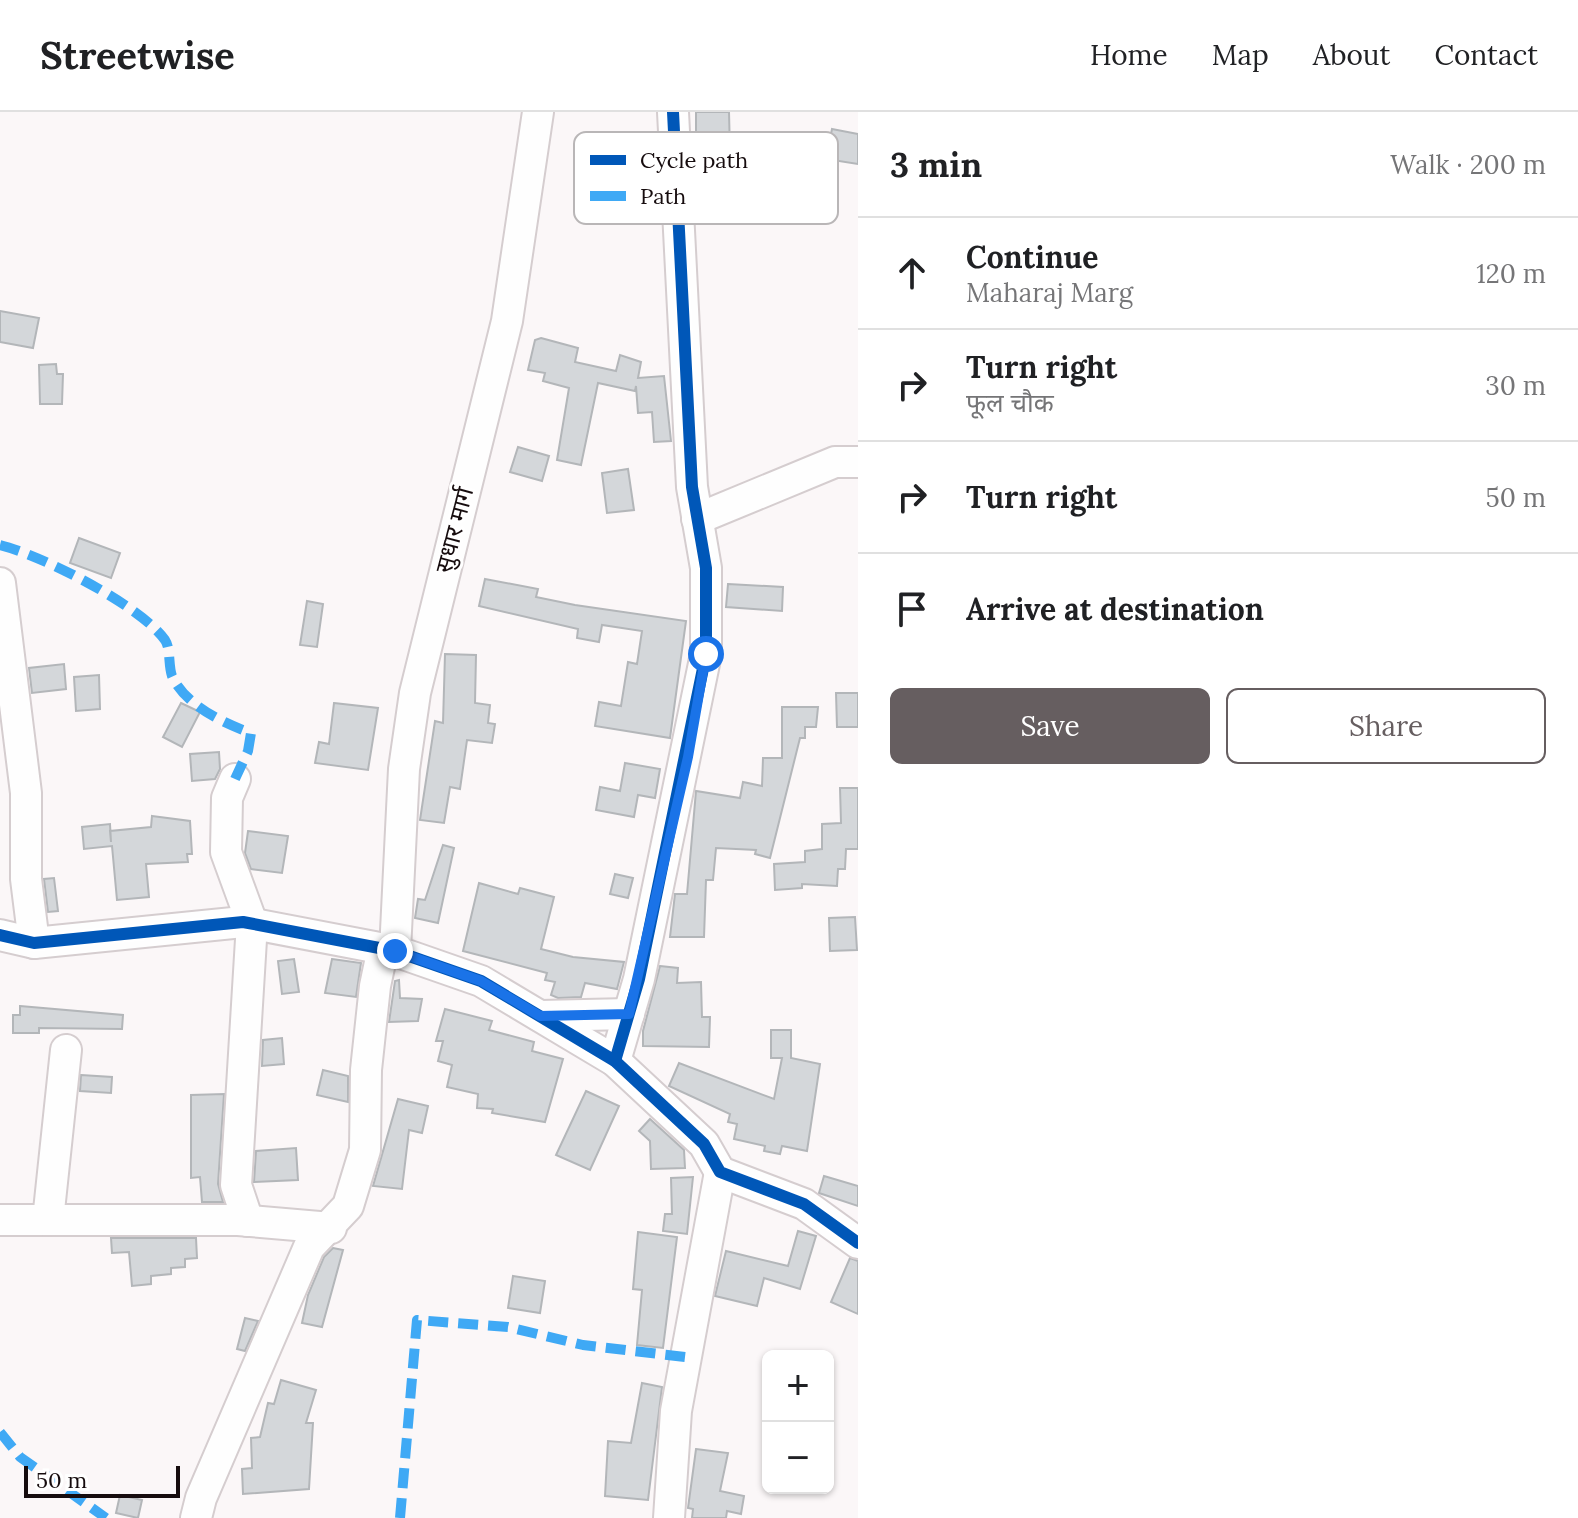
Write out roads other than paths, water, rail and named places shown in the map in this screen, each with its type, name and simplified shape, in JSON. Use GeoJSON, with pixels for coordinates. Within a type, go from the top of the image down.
{"type":"FeatureCollection","features":[{"type":"Feature","properties":{"kind":"street","name":"सुधार मार्ग"},"geometry":{"type":"LineString","coordinates":[[196,1518],[201,1498],[309,1247],[331,1228],[348,1206],[365,1150],[366,1070],[375,986],[389,949],[404,769],[415,693],[507,321],[538,112]]}},
{"type":"Feature","properties":{"kind":"street"},"geometry":{"type":"LineString","coordinates":[[673,112],[674,132]]}},
{"type":"Feature","properties":{"kind":"street"},"geometry":{"type":"LineString","coordinates":[[615,1061],[629,1014],[688,757],[706,654],[706,568],[692,487],[679,224]]}},
{"type":"Feature","properties":{"kind":"street"},"geometry":{"type":"LineString","coordinates":[[697,519],[835,462],[858,462]]}},
{"type":"Feature","properties":{"kind":"street"},"geometry":{"type":"LineString","coordinates":[[0,583],[26,793],[26,879],[34,943]]}},
{"type":"Feature","properties":{"kind":"street"},"geometry":{"type":"LineString","coordinates":[[235,779],[227,798],[226,852],[252,923],[236,1185],[248,1221]]}},
{"type":"Feature","properties":{"kind":"street"},"geometry":{"type":"LineString","coordinates":[[0,935],[34,943],[252,923],[389,949],[481,981],[615,1061],[704,1144],[720,1172],[804,1204],[858,1243]]}},
{"type":"Feature","properties":{"kind":"street"},"geometry":{"type":"LineString","coordinates":[[540,1016],[629,1014]]}},
{"type":"Feature","properties":{"kind":"street"},"geometry":{"type":"LineString","coordinates":[[48,1220],[66,1050]]}},
{"type":"Feature","properties":{"kind":"street"},"geometry":{"type":"LineString","coordinates":[[669,1518],[676,1411],[720,1172]]}},
{"type":"Feature","properties":{"kind":"street"},"geometry":{"type":"LineString","coordinates":[[0,1220],[248,1221],[331,1228]]}}]}
